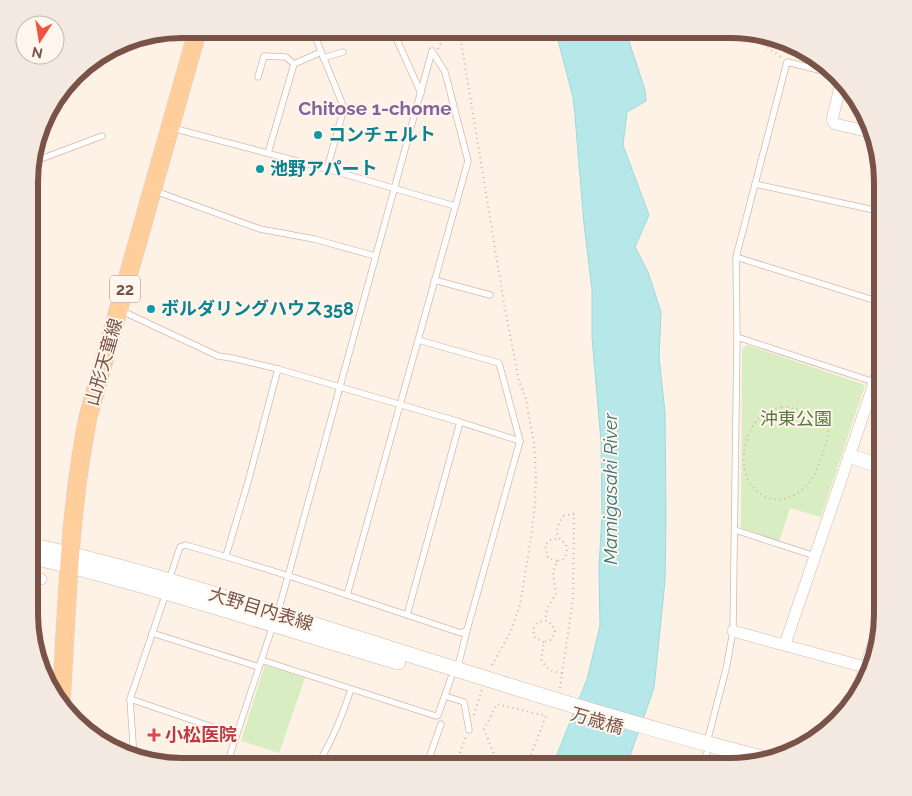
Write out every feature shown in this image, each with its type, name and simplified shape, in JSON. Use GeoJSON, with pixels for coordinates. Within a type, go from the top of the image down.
{"type":"FeatureCollection","features":[{"type":"Feature","properties":{"kind":"main road","name":"山形天童線"},"geometry":{"type":"LineString","coordinates":[[62,693],[70,559],[81,452],[88,417],[195,38]]}},
{"type":"Feature","properties":{"kind":"main road","name":"大野目内表線"},"geometry":{"type":"LineString","coordinates":[[38,547],[70,559],[454,674],[488,682]]}},
{"type":"Feature","properties":{"kind":"main road","name":"大野目内表線"},"geometry":{"type":"LineString","coordinates":[[38,557],[70,559]]}},
{"type":"Feature","properties":{"kind":"main road","name":"万歳橋"},"geometry":{"type":"LineString","coordinates":[[488,682],[707,748]]}},
{"type":"Feature","properties":{"kind":"main road"},"geometry":{"type":"LineString","coordinates":[[707,748],[752,757]]}},
{"type":"Feature","properties":{"kind":"main road"},"geometry":{"type":"LineString","coordinates":[[707,748],[734,758]]}},
{"type":"Feature","properties":{"kind":"street"},"geometry":{"type":"LineString","coordinates":[[840,88],[832,120],[835,124],[865,131]]}},
{"type":"Feature","properties":{"kind":"street"},"geometry":{"type":"LineString","coordinates":[[785,644],[874,382]]}},
{"type":"Feature","properties":{"kind":"street"},"geometry":{"type":"LineString","coordinates":[[850,456],[874,464]]}},
{"type":"Feature","properties":{"kind":"street"},"geometry":{"type":"LineString","coordinates":[[38,578],[42,579]]}},
{"type":"Feature","properties":{"kind":"street"},"geometry":{"type":"LineString","coordinates":[[733,631],[865,667]]}},
{"type":"Feature","properties":{"kind":"lane"},"geometry":{"type":"LineString","coordinates":[[315,38],[344,108],[327,169]]}},
{"type":"Feature","properties":{"kind":"lane"},"geometry":{"type":"LineString","coordinates":[[396,38],[421,93]]}},
{"type":"Feature","properties":{"kind":"lane"},"geometry":{"type":"LineString","coordinates":[[229,758],[288,576],[432,51]]}},
{"type":"Feature","properties":{"kind":"lane"},"geometry":{"type":"LineString","coordinates":[[347,595],[468,161],[445,72],[432,51]]}},
{"type":"Feature","properties":{"kind":"lane"},"geometry":{"type":"LineString","coordinates":[[294,64],[322,55],[343,52]]}},
{"type":"Feature","properties":{"kind":"lane"},"geometry":{"type":"LineString","coordinates":[[258,77],[264,56],[286,57],[294,64]]}},
{"type":"Feature","properties":{"kind":"lane"},"geometry":{"type":"LineString","coordinates":[[703,758],[726,669],[733,631],[737,337],[736,257],[787,62],[822,71]]}},
{"type":"Feature","properties":{"kind":"lane"},"geometry":{"type":"LineString","coordinates":[[268,153],[294,64]]}},
{"type":"Feature","properties":{"kind":"lane"},"geometry":{"type":"LineString","coordinates":[[170,127],[455,206]]}},
{"type":"Feature","properties":{"kind":"lane"},"geometry":{"type":"LineString","coordinates":[[40,159],[102,136]]}},
{"type":"Feature","properties":{"kind":"lane"},"geometry":{"type":"LineString","coordinates":[[755,184],[874,210]]}},
{"type":"Feature","properties":{"kind":"lane"},"geometry":{"type":"LineString","coordinates":[[152,190],[260,230],[314,239],[375,256]]}},
{"type":"Feature","properties":{"kind":"lane"},"geometry":{"type":"LineString","coordinates":[[736,257],[874,300]]}},
{"type":"Feature","properties":{"kind":"lane"},"geometry":{"type":"LineString","coordinates":[[434,280],[490,295]]}},
{"type":"Feature","properties":{"kind":"lane"},"geometry":{"type":"LineString","coordinates":[[119,310],[218,356],[278,369],[401,404],[520,441]]}},
{"type":"Feature","properties":{"kind":"lane"},"geometry":{"type":"LineString","coordinates":[[737,337],[874,382]]}},
{"type":"Feature","properties":{"kind":"lane"},"geometry":{"type":"LineString","coordinates":[[261,660],[436,716],[438,715],[454,674],[520,441],[499,363],[418,340]]}},
{"type":"Feature","properties":{"kind":"lane"},"geometry":{"type":"LineString","coordinates":[[226,556],[278,369]]}},
{"type":"Feature","properties":{"kind":"lane"},"geometry":{"type":"LineString","coordinates":[[407,615],[460,422]]}},
{"type":"Feature","properties":{"kind":"lane"},"geometry":{"type":"LineString","coordinates":[[735,530],[815,556]]}},
{"type":"Feature","properties":{"kind":"lane"},"geometry":{"type":"LineString","coordinates":[[133,750],[130,699],[180,548],[185,544],[461,633],[467,630]]}},
{"type":"Feature","properties":{"kind":"lane"},"geometry":{"type":"LineString","coordinates":[[152,633],[259,667]]}},
{"type":"Feature","properties":{"kind":"lane"},"geometry":{"type":"LineString","coordinates":[[321,758],[337,730],[351,689]]}},
{"type":"Feature","properties":{"kind":"lane"},"geometry":{"type":"LineString","coordinates":[[445,696],[464,702],[469,730]]}},
{"type":"Feature","properties":{"kind":"lane"},"geometry":{"type":"LineString","coordinates":[[130,699],[236,735]]}},
{"type":"Feature","properties":{"kind":"lane"},"geometry":{"type":"LineString","coordinates":[[429,758],[441,724]]}},
{"type":"Feature","properties":{"kind":"path"},"geometry":{"type":"LineString","coordinates":[[432,51],[439,49],[444,38]]}},
{"type":"Feature","properties":{"kind":"path"},"geometry":{"type":"LineString","coordinates":[[460,38],[505,309],[519,381],[530,417],[536,475],[531,538],[520,606],[488,682]]}},
{"type":"Feature","properties":{"kind":"path"},"geometry":{"type":"LineString","coordinates":[[757,40],[787,62]]}},
{"type":"Feature","properties":{"kind":"path"},"geometry":{"type":"LineString","coordinates":[[792,407],[821,420],[827,426],[828,432],[823,451],[813,477],[803,489],[778,501],[764,496],[754,488],[746,473],[744,453],[747,436],[752,425],[761,415],[771,410],[792,407]]}},
{"type":"Feature","properties":{"kind":"path"},"geometry":{"type":"LineString","coordinates":[[558,539],[558,528],[563,516],[574,514],[573,599],[559,690]]}},
{"type":"Feature","properties":{"kind":"path"},"geometry":{"type":"LineString","coordinates":[[558,539],[566,544],[568,553],[564,559],[548,558],[544,545],[550,540],[558,539]]}},
{"type":"Feature","properties":{"kind":"path"},"geometry":{"type":"LineString","coordinates":[[545,620],[547,609],[556,593],[554,573],[557,560]]}},
{"type":"Feature","properties":{"kind":"path"},"geometry":{"type":"LineString","coordinates":[[545,620],[552,624],[555,631],[551,640],[544,642],[535,638],[533,629],[537,623],[545,620]]}},
{"type":"Feature","properties":{"kind":"path"},"geometry":{"type":"LineString","coordinates":[[544,642],[540,659],[552,672],[562,673]]}},
{"type":"Feature","properties":{"kind":"path"},"geometry":{"type":"LineString","coordinates":[[495,758],[484,729],[497,704],[546,716],[530,758]]}},
{"type":"Feature","properties":{"kind":"green space","name":"沖東公園"},"geometry":{"type":"Polygon","coordinates":[[[747,345],[865,385],[821,517],[790,508],[779,542],[741,528],[742,349],[747,345]]]}},
{"type":"Feature","properties":{"kind":"green space"},"geometry":{"type":"Polygon","coordinates":[[[265,665],[305,678],[279,753],[241,741],[265,665]]]}},
{"type":"Feature","properties":{"kind":"water","name":"Mamigasaki River"},"geometry":{"type":"Polygon","coordinates":[[[557,38],[628,38],[645,90],[646,101],[627,112],[623,145],[649,215],[635,247],[648,272],[661,312],[659,357],[665,412],[666,518],[665,581],[654,688],[629,758],[556,758],[587,679],[600,626],[601,441],[592,337],[592,290],[573,97],[557,38]]]}},
{"type":"Feature","properties":{"kind":"place","name":"コンチェルト"},"geometry":{"type":"Point","coordinates":[318,135]}},
{"type":"Feature","properties":{"kind":"place","name":"池野アパート"},"geometry":{"type":"Point","coordinates":[260,169]}},
{"type":"Feature","properties":{"kind":"place","name":"ボルダリングハウス358"},"geometry":{"type":"Point","coordinates":[151,309]}},
{"type":"Feature","properties":{"kind":"place","name":"小松医院"},"geometry":{"type":"Point","coordinates":[154,735]}},
{"type":"Feature","properties":{"kind":"district","name":"Chitose 1-chome"},"geometry":{"type":"Point","coordinates":[375,108]}}]}
